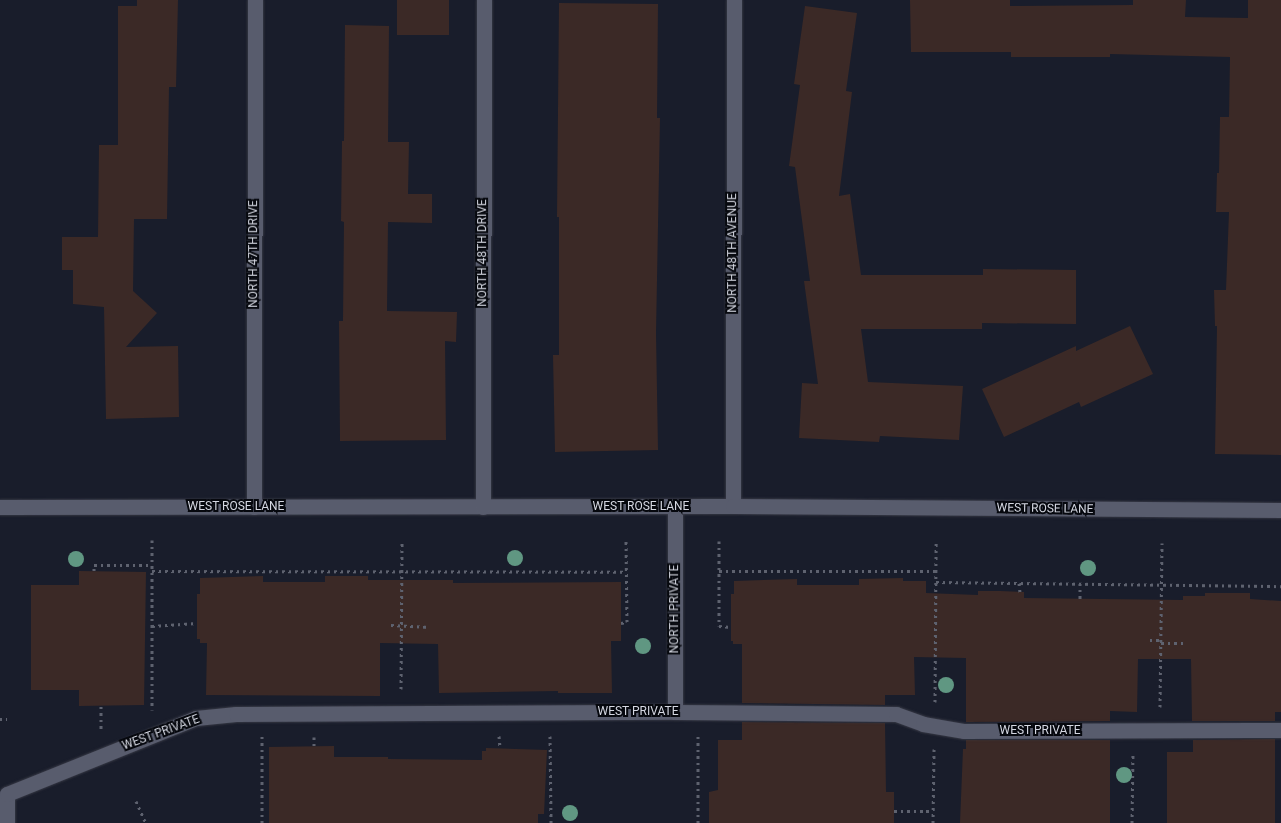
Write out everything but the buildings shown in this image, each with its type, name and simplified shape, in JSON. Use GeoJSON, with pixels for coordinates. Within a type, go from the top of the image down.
{"type":"FeatureCollection","features":[{"type":"Feature","properties":{"kind":"street","name":"NORTH 47TH DRIVE"},"geometry":{"type":"LineString","coordinates":[[254,507],[255,0]]}},
{"type":"Feature","properties":{"kind":"street","name":"NORTH 48TH DRIVE"},"geometry":{"type":"LineString","coordinates":[[483,507],[484,0]]}},
{"type":"Feature","properties":{"kind":"street","name":"NORTH 48TH AVENUE"},"geometry":{"type":"LineString","coordinates":[[732,506],[734,0]]}},
{"type":"Feature","properties":{"kind":"street","name":"WEST ROSE LANE"},"geometry":{"type":"LineString","coordinates":[[0,507],[732,506],[1281,510]]}},
{"type":"Feature","properties":{"kind":"street","name":"NORTH PRIVATE"},"geometry":{"type":"LineString","coordinates":[[675,507],[675,712]]}},
{"type":"Feature","properties":{"kind":"street","name":"WEST PRIVATE"},"geometry":{"type":"LineString","coordinates":[[7,823],[7,794],[196,718],[262,714],[675,712],[896,714],[935,726],[964,731],[1281,730]]}},
{"type":"Feature","properties":{"kind":"path"},"geometry":{"type":"LineString","coordinates":[[152,540],[152,736]]}},
{"type":"Feature","properties":{"kind":"path"},"geometry":{"type":"LineString","coordinates":[[401,714],[402,540]]}},
{"type":"Feature","properties":{"kind":"path"},"geometry":{"type":"LineString","coordinates":[[621,622],[627,622],[626,541]]}},
{"type":"Feature","properties":{"kind":"path"},"geometry":{"type":"LineString","coordinates":[[719,541],[719,626],[731,627]]}},
{"type":"Feature","properties":{"kind":"path"},"geometry":{"type":"LineString","coordinates":[[933,823],[936,542]]}},
{"type":"Feature","properties":{"kind":"path"},"geometry":{"type":"LineString","coordinates":[[1159,730],[1162,543]]}},
{"type":"Feature","properties":{"kind":"path"},"geometry":{"type":"LineString","coordinates":[[94,571],[94,565],[152,565]]}},
{"type":"Feature","properties":{"kind":"path"},"geometry":{"type":"LineString","coordinates":[[152,571],[626,572]]}},
{"type":"Feature","properties":{"kind":"path"},"geometry":{"type":"LineString","coordinates":[[719,571],[936,571]]}},
{"type":"Feature","properties":{"kind":"path"},"geometry":{"type":"LineString","coordinates":[[936,582],[1281,586]]}},
{"type":"Feature","properties":{"kind":"path"},"geometry":{"type":"LineString","coordinates":[[1019,583],[1020,592]]}},
{"type":"Feature","properties":{"kind":"path"},"geometry":{"type":"LineString","coordinates":[[1080,583],[1080,601]]}},
{"type":"Feature","properties":{"kind":"path"},"geometry":{"type":"LineString","coordinates":[[152,626],[197,623]]}},
{"type":"Feature","properties":{"kind":"path"},"geometry":{"type":"LineString","coordinates":[[391,625],[430,627]]}},
{"type":"Feature","properties":{"kind":"path"},"geometry":{"type":"LineString","coordinates":[[1150,640],[1183,643]]}},
{"type":"Feature","properties":{"kind":"path"},"geometry":{"type":"LineString","coordinates":[[698,712],[698,823]]}},
{"type":"Feature","properties":{"kind":"path"},"geometry":{"type":"LineString","coordinates":[[550,713],[551,823]]}},
{"type":"Feature","properties":{"kind":"path"},"geometry":{"type":"LineString","coordinates":[[262,714],[262,823]]}},
{"type":"Feature","properties":{"kind":"path"},"geometry":{"type":"LineString","coordinates":[[0,719],[7,719]]}},
{"type":"Feature","properties":{"kind":"path"},"geometry":{"type":"LineString","coordinates":[[1132,823],[1133,730]]}},
{"type":"Feature","properties":{"kind":"path"},"geometry":{"type":"LineString","coordinates":[[136,800],[146,823]]}},
{"type":"Feature","properties":{"kind":"path"},"geometry":{"type":"LineString","coordinates":[[894,811],[933,811]]}}]}
